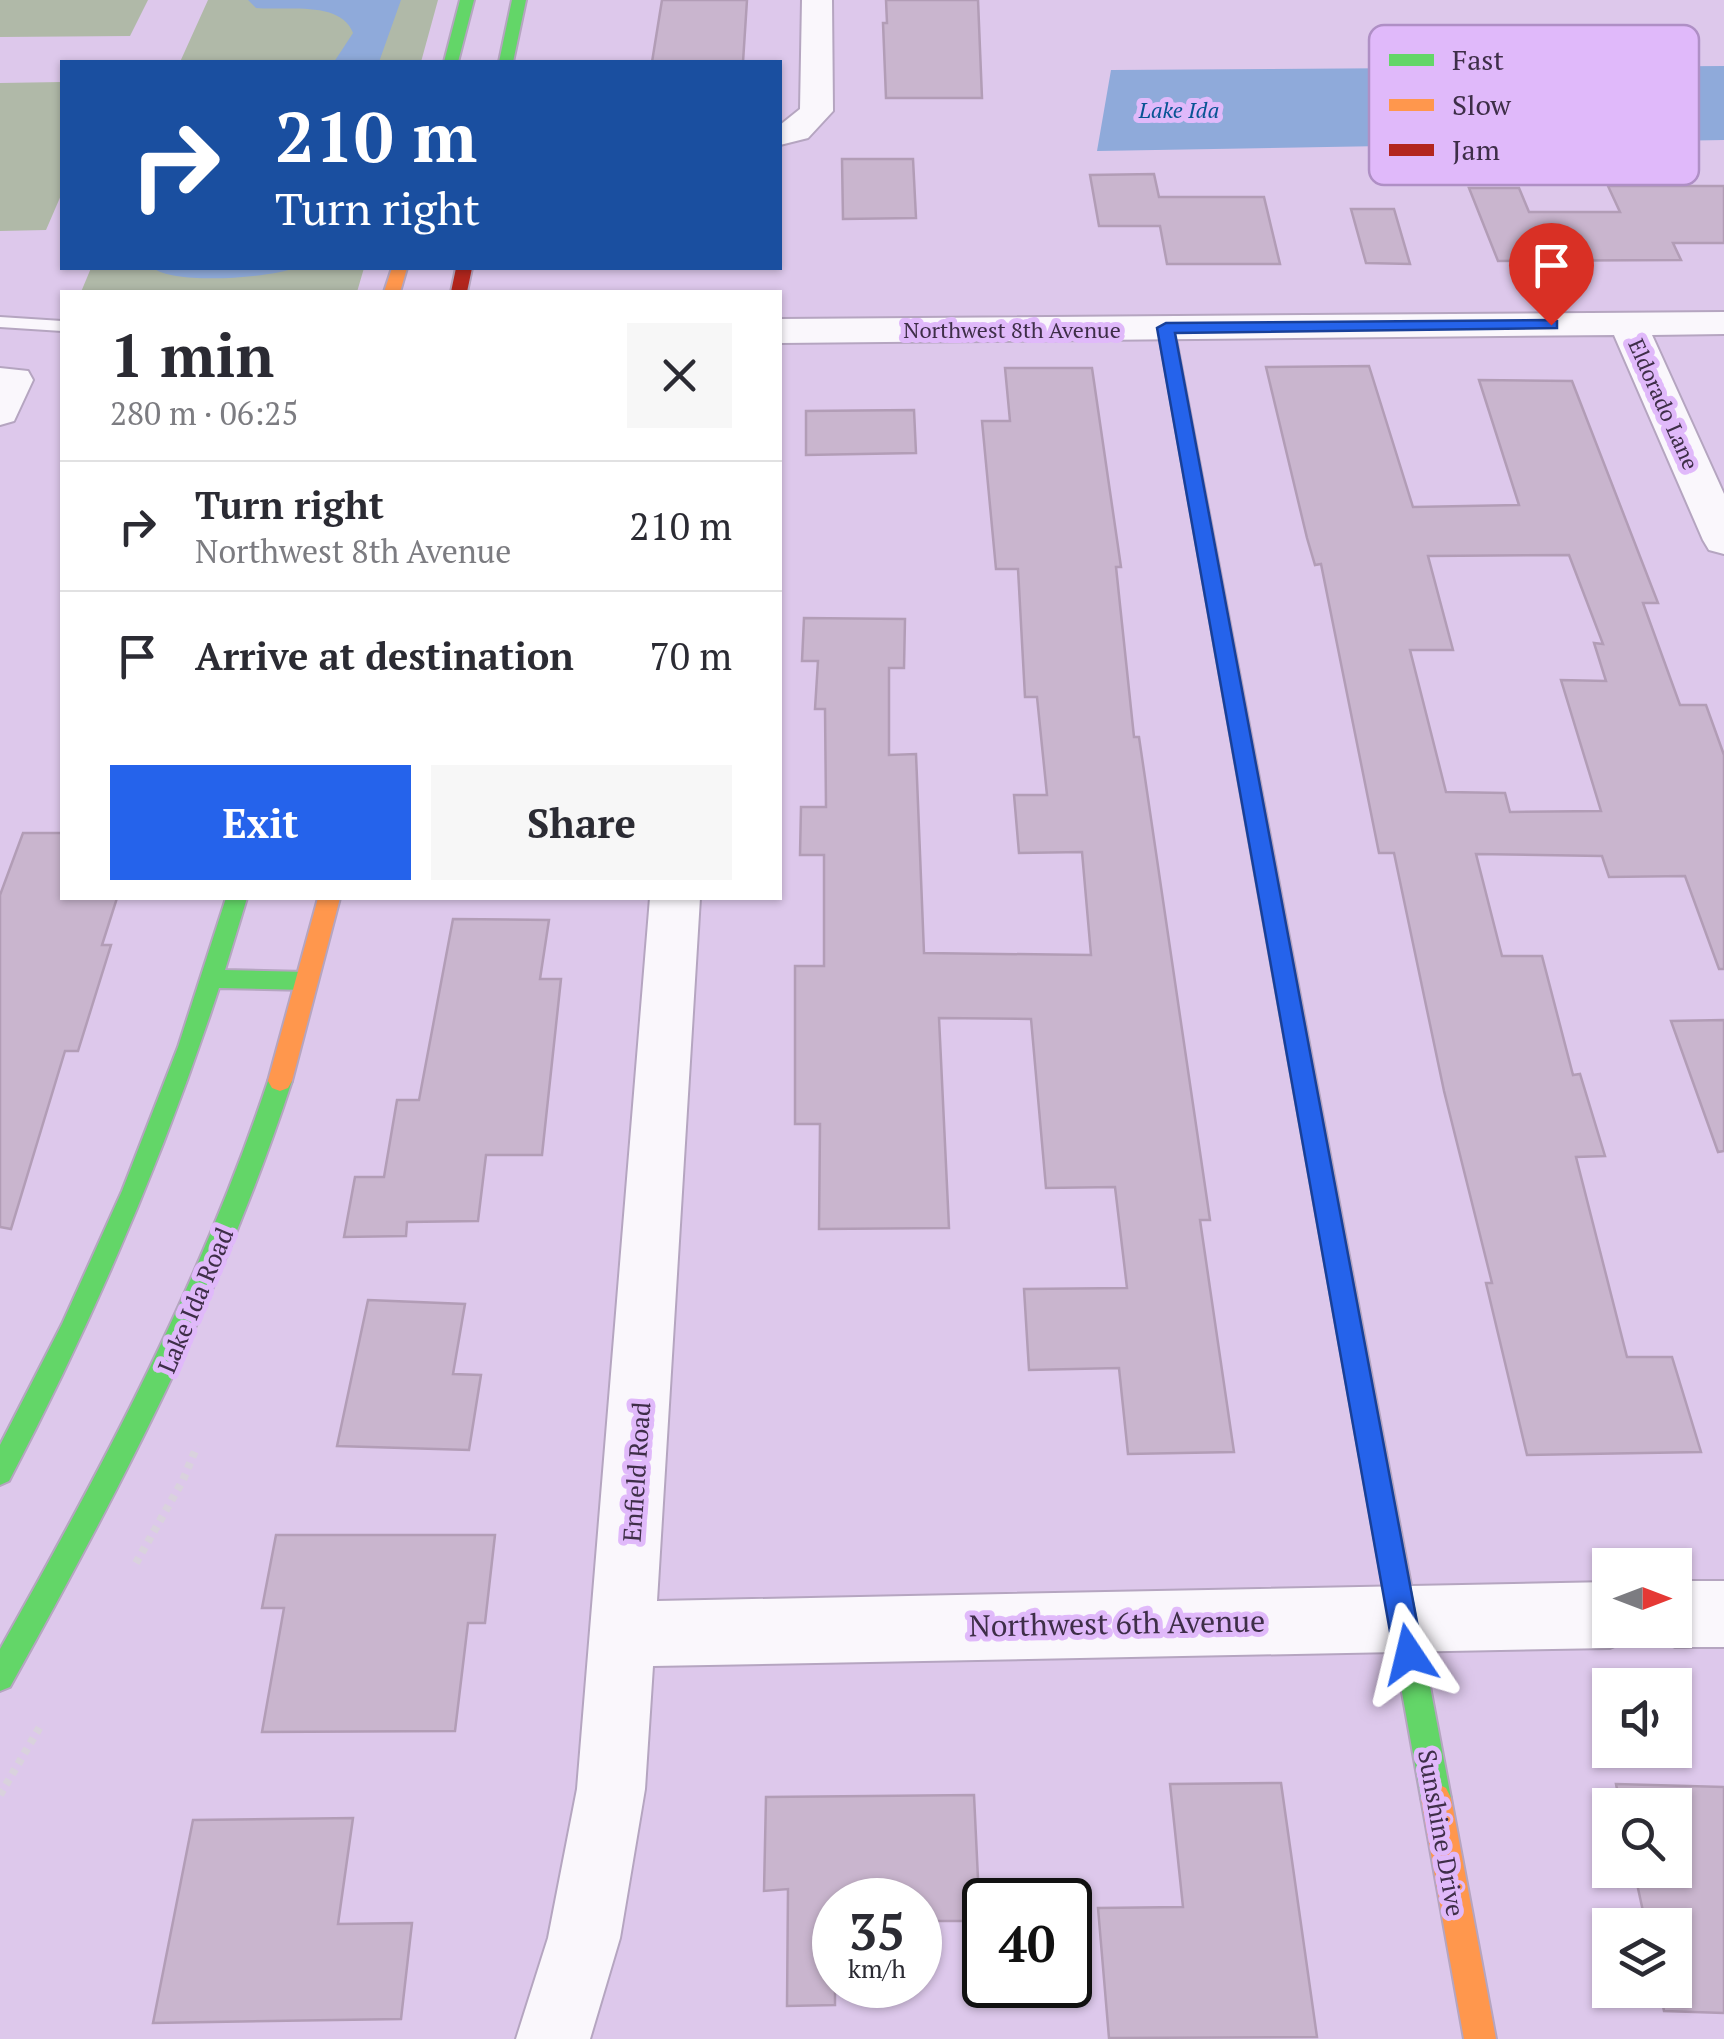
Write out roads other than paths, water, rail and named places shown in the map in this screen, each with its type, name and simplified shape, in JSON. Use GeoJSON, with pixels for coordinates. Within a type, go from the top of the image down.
{"type":"FeatureCollection","features":[{"type":"Feature","properties":{"kind":"street"},"geometry":{"type":"LineString","coordinates":[[452,60],[467,0]]}},
{"type":"Feature","properties":{"kind":"street"},"geometry":{"type":"LineString","coordinates":[[506,60],[519,0]]}},
{"type":"Feature","properties":{"kind":"street"},"geometry":{"type":"LineString","coordinates":[[782,134],[796,130],[816,111],[817,0]]}},
{"type":"Feature","properties":{"kind":"street","name":"Northwest 8th Avenue"},"geometry":{"type":"LineString","coordinates":[[782,332],[1724,323]]}},
{"type":"Feature","properties":{"kind":"street","name":"Eldorado Lane"},"geometry":{"type":"LineString","coordinates":[[1628,324],[1724,540]]}},
{"type":"Feature","properties":{"kind":"street","name":"Sunshine Drive"},"geometry":{"type":"LineString","coordinates":[[1166,328],[1480,2039]]}},
{"type":"Feature","properties":{"kind":"street"},"geometry":{"type":"LineString","coordinates":[[0,1472],[56,1370],[116,1243],[171,1110],[235,900]]}},
{"type":"Feature","properties":{"kind":"street","name":"Lake Ida Road"},"geometry":{"type":"LineString","coordinates":[[0,1677],[156,1390],[215,1259],[264,1133],[328,900]]}},
{"type":"Feature","properties":{"kind":"street","name":"Enfield Road"},"geometry":{"type":"LineString","coordinates":[[553,2039],[584,1938],[611,1789],[675,900]]}},
{"type":"Feature","properties":{"kind":"street"},"geometry":{"type":"LineString","coordinates":[[214,979],[306,981]]}},
{"type":"Feature","properties":{"kind":"street","name":"Northwest 6th Avenue"},"geometry":{"type":"LineString","coordinates":[[624,1634],[1592,1614]]}},
{"type":"Feature","properties":{"kind":"street"},"geometry":{"type":"LineString","coordinates":[[1692,1614],[1724,1614]]}},
{"type":"Feature","properties":{"kind":"lane"},"geometry":{"type":"LineString","coordinates":[[0,322],[60,326]]}},
{"type":"Feature","properties":{"kind":"water"},"geometry":{"type":"Polygon","coordinates":[[[248,0],[401,0],[380,60],[335,60],[353,33],[337,16],[325,11],[256,8],[248,0]]]}},
{"type":"Feature","properties":{"kind":"water"},"geometry":{"type":"Polygon","coordinates":[[[1699,66],[1724,66],[1724,140],[1699,140],[1699,66]]]}},
{"type":"Feature","properties":{"kind":"water","name":"Lake Ida"},"geometry":{"type":"Polygon","coordinates":[[[1369,68],[1369,146],[1097,151],[1111,70],[1369,68]]]}},
{"type":"Feature","properties":{"kind":"water"},"geometry":{"type":"Polygon","coordinates":[[[157,270],[286,270],[222,278],[157,270]]]}}]}
